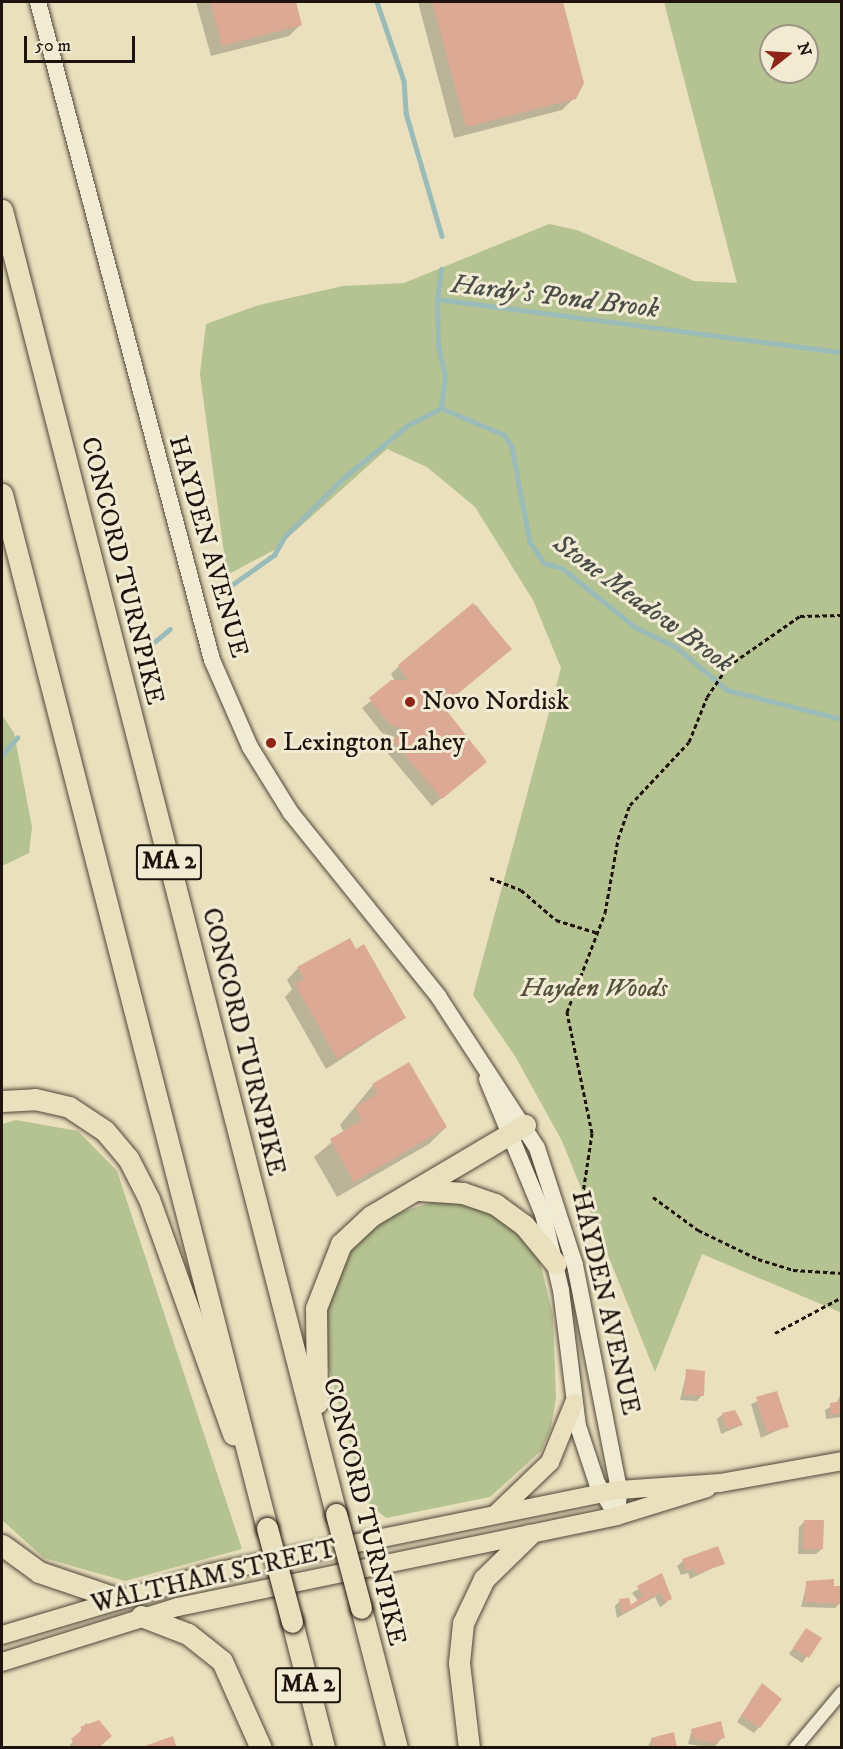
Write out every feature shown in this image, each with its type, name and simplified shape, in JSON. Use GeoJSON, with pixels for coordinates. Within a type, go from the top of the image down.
{"type":"FeatureCollection","features":[{"type":"Feature","properties":{"kind":"highway","name":"CONCORD TURNPIKE"},"geometry":{"type":"LineString","coordinates":[[2,210],[397,1748]]}},
{"type":"Feature","properties":{"kind":"highway","name":"MA 2"},"geometry":{"type":"LineString","coordinates":[[2,494],[324,1748]]}},
{"type":"Feature","properties":{"kind":"highway"},"geometry":{"type":"LineString","coordinates":[[2,1101],[35,1099],[69,1107],[105,1131],[128,1158],[149,1199],[218,1400],[256,1482]]}},
{"type":"Feature","properties":{"kind":"highway"},"geometry":{"type":"LineString","coordinates":[[319,1446],[314,1331],[325,1274],[341,1244],[362,1222],[519,1129]]}},
{"type":"Feature","properties":{"kind":"highway"},"geometry":{"type":"LineString","coordinates":[[419,1190],[471,1194],[495,1204],[524,1225],[556,1264]]}},
{"type":"Feature","properties":{"kind":"highway"},"geometry":{"type":"LineString","coordinates":[[469,1748],[459,1663],[463,1623],[484,1579],[529,1535]]}},
{"type":"Feature","properties":{"kind":"highway"},"geometry":{"type":"LineString","coordinates":[[2,1545],[39,1572],[116,1598]]}},
{"type":"Feature","properties":{"kind":"highway"},"geometry":{"type":"LineString","coordinates":[[141,1616],[188,1634],[222,1661],[261,1748]]}},
{"type":"Feature","properties":{"kind":"main road"},"geometry":{"type":"LineString","coordinates":[[493,1516],[550,1462],[574,1403]]}},
{"type":"Feature","properties":{"kind":"main road","name":"WALTHAM STREET"},"geometry":{"type":"LineString","coordinates":[[2,1635],[116,1598],[210,1573],[611,1492],[720,1484],[842,1461]]}},
{"type":"Feature","properties":{"kind":"main road","name":"WALTHAM STREET"},"geometry":{"type":"LineString","coordinates":[[2,1662],[141,1616],[617,1516],[720,1484]]}},
{"type":"Feature","properties":{"kind":"street","name":"HAYDEN AVENUE"},"geometry":{"type":"LineString","coordinates":[[38,2],[191,596],[221,685],[250,747],[297,821],[469,1040],[519,1129],[571,1247],[611,1492]]}},
{"type":"Feature","properties":{"kind":"street","name":"HAYDEN AVENUE"},"geometry":{"type":"LineString","coordinates":[[519,1129],[556,1264],[574,1403],[611,1492]]}},
{"type":"Feature","properties":{"kind":"street"},"geometry":{"type":"LineString","coordinates":[[611,1492],[617,1516]]}},
{"type":"Feature","properties":{"kind":"street"},"geometry":{"type":"LineString","coordinates":[[795,1748],[842,1692]]}},
{"type":"Feature","properties":{"kind":"path"},"geometry":{"type":"LineString","coordinates":[[578,1226],[592,1132],[567,1012],[598,933],[630,805],[691,738],[728,666],[800,616],[842,615]]}},
{"type":"Feature","properties":{"kind":"path"},"geometry":{"type":"LineString","coordinates":[[490,878],[521,890],[556,920],[598,933]]}},
{"type":"Feature","properties":{"kind":"path"},"geometry":{"type":"LineString","coordinates":[[653,1197],[698,1230],[758,1259],[801,1272],[842,1273]]}},
{"type":"Feature","properties":{"kind":"path"},"geometry":{"type":"LineString","coordinates":[[775,1333],[842,1297]]}},
{"type":"Feature","properties":{"kind":"green space","name":"Hayden Woods"},"geometry":{"type":"Polygon","coordinates":[[[664,2],[841,2],[842,1313],[702,1254],[655,1372],[562,1141],[515,1056],[473,995],[561,668],[533,600],[475,507],[427,467],[387,449],[274,550],[227,575],[200,374],[206,324],[259,305],[343,286],[404,283],[549,224],[577,230],[694,281],[737,283],[664,2]]]}},
{"type":"Feature","properties":{"kind":"green space"},"geometry":{"type":"Polygon","coordinates":[[[2,715],[14,733],[32,827],[29,853],[2,866],[2,715]]]}},
{"type":"Feature","properties":{"kind":"green space"},"geometry":{"type":"Polygon","coordinates":[[[16,1120],[78,1131],[117,1171],[242,1549],[125,1581],[44,1558],[2,1520],[2,1124],[16,1120]]]}},
{"type":"Feature","properties":{"kind":"green space"},"geometry":{"type":"Polygon","coordinates":[[[442,1199],[496,1212],[539,1258],[553,1315],[556,1398],[551,1428],[541,1451],[490,1497],[386,1518],[365,1500],[323,1347],[327,1290],[353,1247],[386,1217],[442,1199]]]}},
{"type":"Feature","properties":{"kind":"building"},"geometry":{"type":"Polygon","coordinates":[[[210,2],[296,2],[302,25],[222,46],[210,2]]]}},
{"type":"Feature","properties":{"kind":"building"},"geometry":{"type":"Polygon","coordinates":[[[432,2],[563,2],[584,83],[576,99],[466,127],[432,2]]]}},
{"type":"Feature","properties":{"kind":"building","name":"Novo Nordisk"},"geometry":{"type":"Polygon","coordinates":[[[473,603],[512,649],[443,706],[487,762],[442,799],[393,741],[402,728],[390,725],[369,698],[391,680],[408,680],[398,665],[473,603]]]}},
{"type":"Feature","properties":{"kind":"building"},"geometry":{"type":"Polygon","coordinates":[[[350,938],[356,949],[364,944],[406,1018],[337,1059],[295,984],[304,979],[297,967],[350,938]]]}},
{"type":"Feature","properties":{"kind":"building"},"geometry":{"type":"Polygon","coordinates":[[[409,1062],[447,1127],[354,1182],[330,1139],[362,1120],[355,1107],[378,1094],[372,1084],[409,1062]]]}},
{"type":"Feature","properties":{"kind":"building"},"geometry":{"type":"Polygon","coordinates":[[[686,1369],[705,1371],[704,1396],[684,1395],[686,1369]]]}},
{"type":"Feature","properties":{"kind":"building"},"geometry":{"type":"Polygon","coordinates":[[[777,1391],[789,1427],[767,1433],[756,1397],[777,1391]]]}},
{"type":"Feature","properties":{"kind":"building"},"geometry":{"type":"Polygon","coordinates":[[[842,1401],[842,1413],[831,1415],[830,1403],[842,1401]]]}},
{"type":"Feature","properties":{"kind":"building"},"geometry":{"type":"Polygon","coordinates":[[[735,1410],[743,1425],[726,1429],[722,1413],[735,1410]]]}},
{"type":"Feature","properties":{"kind":"building"},"geometry":{"type":"Polygon","coordinates":[[[804,1520],[824,1520],[823,1549],[803,1549],[804,1520]]]}},
{"type":"Feature","properties":{"kind":"building"},"geometry":{"type":"Polygon","coordinates":[[[718,1546],[725,1564],[696,1574],[694,1568],[686,1571],[682,1559],[718,1546]]]}},
{"type":"Feature","properties":{"kind":"building"},"geometry":{"type":"Polygon","coordinates":[[[662,1573],[672,1599],[665,1602],[660,1593],[622,1614],[619,1599],[629,1598],[631,1605],[643,1596],[637,1586],[662,1573]]]}},
{"type":"Feature","properties":{"kind":"building"},"geometry":{"type":"Polygon","coordinates":[[[834,1579],[834,1586],[842,1586],[842,1604],[805,1602],[806,1581],[834,1579]]]}},
{"type":"Feature","properties":{"kind":"building"},"geometry":{"type":"Polygon","coordinates":[[[806,1628],[822,1638],[809,1658],[793,1648],[806,1628]]]}},
{"type":"Feature","properties":{"kind":"building"},"geometry":{"type":"Polygon","coordinates":[[[762,1683],[782,1699],[760,1728],[741,1716],[762,1683]]]}},
{"type":"Feature","properties":{"kind":"building"},"geometry":{"type":"Polygon","coordinates":[[[99,1720],[112,1736],[98,1748],[77,1748],[71,1739],[82,1730],[80,1727],[99,1720]]]}},
{"type":"Feature","properties":{"kind":"building"},"geometry":{"type":"Polygon","coordinates":[[[721,1721],[725,1738],[716,1740],[718,1744],[693,1739],[691,1729],[721,1721]]]}},
{"type":"Feature","properties":{"kind":"building"},"geometry":{"type":"Polygon","coordinates":[[[674,1732],[677,1748],[653,1748],[651,1738],[674,1732]]]}},
{"type":"Feature","properties":{"kind":"building"},"geometry":{"type":"Polygon","coordinates":[[[173,1736],[177,1748],[142,1748],[142,1747],[173,1736]]]}},
{"type":"Feature","properties":{"kind":"waterway"},"geometry":{"type":"LineString","coordinates":[[377,2],[404,81],[406,113],[442,236]]}},
{"type":"Feature","properties":{"kind":"waterway"},"geometry":{"type":"LineString","coordinates":[[437,299],[441,269]]}},
{"type":"Feature","properties":{"kind":"waterway","name":"Hardy's Pond Brook"},"geometry":{"type":"LineString","coordinates":[[226,589],[274,555],[285,536],[341,480],[408,425],[441,408],[445,376],[438,346],[437,299],[842,352]]}},
{"type":"Feature","properties":{"kind":"waterway","name":"Stone Meadow Brook"},"geometry":{"type":"LineString","coordinates":[[441,408],[505,435],[512,447],[530,542],[544,563],[562,568],[635,627],[676,647],[727,690],[842,719]]}},
{"type":"Feature","properties":{"kind":"waterway"},"geometry":{"type":"LineString","coordinates":[[152,644],[170,629]]}},
{"type":"Feature","properties":{"kind":"waterway"},"geometry":{"type":"LineString","coordinates":[[2,755],[17,738]]}},
{"type":"Feature","properties":{"kind":"place","name":"Novo Nordisk"},"geometry":{"type":"Point","coordinates":[410,702]}},
{"type":"Feature","properties":{"kind":"place","name":"Lexington Lahey"},"geometry":{"type":"Point","coordinates":[271,743]}}]}
